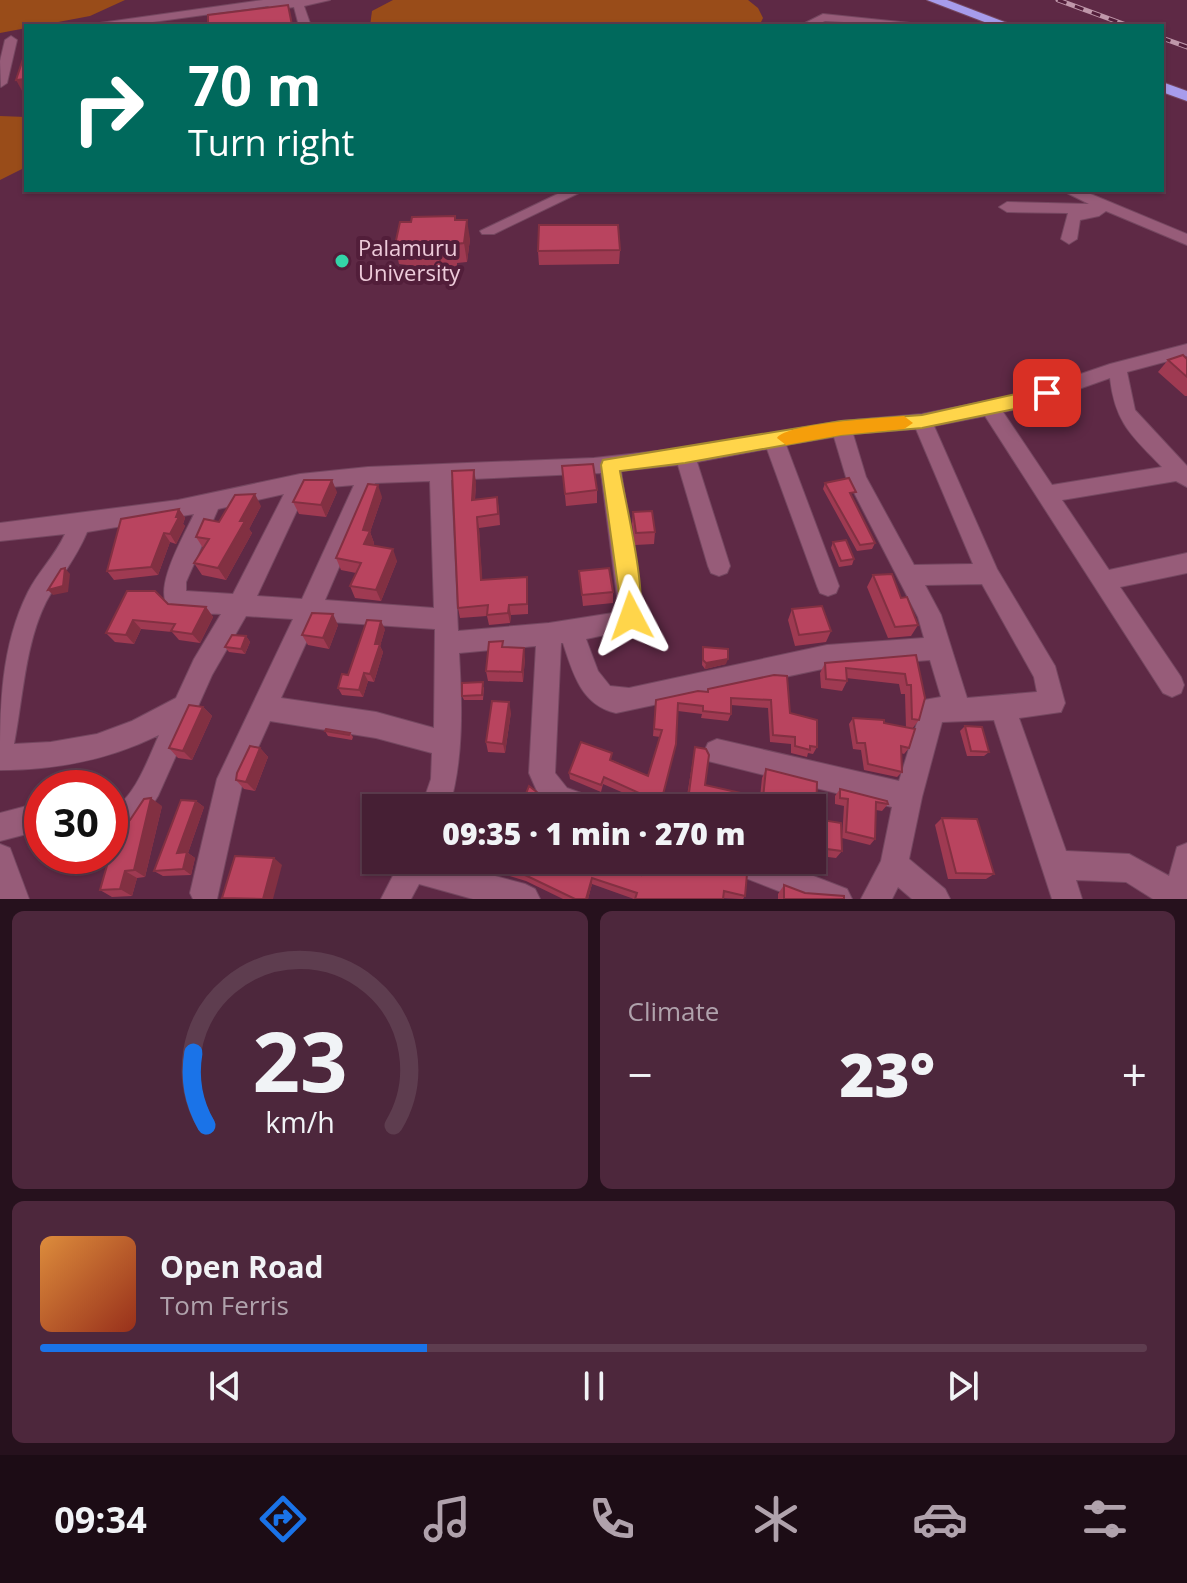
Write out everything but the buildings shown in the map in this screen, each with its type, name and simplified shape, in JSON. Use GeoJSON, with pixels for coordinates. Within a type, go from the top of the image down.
{"type":"FeatureCollection","features":[{"type":"Feature","properties":{"kind":"highway"},"geometry":{"type":"LineString","coordinates":[[920,0],[987,24]]}},
{"type":"Feature","properties":{"kind":"highway"},"geometry":{"type":"LineString","coordinates":[[934,0],[1002,24]]}},
{"type":"Feature","properties":{"kind":"highway"},"geometry":{"type":"LineString","coordinates":[[1169,88],[1187,96]]}},
{"type":"Feature","properties":{"kind":"street"},"geometry":{"type":"LineString","coordinates":[[153,3],[136,14],[136,24],[294,1],[325,0]]}},
{"type":"Feature","properties":{"kind":"street"},"geometry":{"type":"LineString","coordinates":[[294,1],[304,24]]}},
{"type":"Feature","properties":{"kind":"street"},"geometry":{"type":"LineString","coordinates":[[827,17],[818,9],[830,5]]}},
{"type":"Feature","properties":{"kind":"street"},"geometry":{"type":"LineString","coordinates":[[808,24],[827,17],[892,24]]}},
{"type":"Feature","properties":{"kind":"street"},"geometry":{"type":"LineString","coordinates":[[1,83],[5,44]]}},
{"type":"Feature","properties":{"kind":"street"},"geometry":{"type":"LineString","coordinates":[[488,231],[574,192]]}},
{"type":"Feature","properties":{"kind":"street"},"geometry":{"type":"LineString","coordinates":[[1073,192],[1187,240]]}},
{"type":"Feature","properties":{"kind":"street"},"geometry":{"type":"LineString","coordinates":[[1007,207],[1116,209]]}},
{"type":"Feature","properties":{"kind":"street"},"geometry":{"type":"LineString","coordinates":[[1069,239],[1073,216],[1116,209]]}},
{"type":"Feature","properties":{"kind":"street"},"geometry":{"type":"LineString","coordinates":[[2,538],[210,502],[300,482],[321,483],[368,475],[610,465],[685,456],[841,428],[922,421],[1024,401],[1116,369],[1187,350]]}},
{"type":"Feature","properties":{"kind":"street"},"geometry":{"type":"LineString","coordinates":[[1116,369],[1122,385],[1121,401],[1128,415],[1182,467]]}},
{"type":"Feature","properties":{"kind":"street"},"geometry":{"type":"LineString","coordinates":[[990,408],[1172,685]]}},
{"type":"Feature","properties":{"kind":"street"},"geometry":{"type":"LineString","coordinates":[[876,899],[894,865],[908,797],[933,709],[958,711],[1052,703],[1046,674],[988,574],[922,421]]}},
{"type":"Feature","properties":{"kind":"street"},"geometry":{"type":"LineString","coordinates":[[841,428],[856,477],[929,615],[958,711]]}},
{"type":"Feature","properties":{"kind":"street"},"geometry":{"type":"LineString","coordinates":[[774,440],[828,586]]}},
{"type":"Feature","properties":{"kind":"street"},"geometry":{"type":"LineString","coordinates":[[685,456],[719,566]]}},
{"type":"Feature","properties":{"kind":"street"},"geometry":{"type":"LineString","coordinates":[[210,502],[175,582],[174,596],[179,601],[309,608],[446,631],[560,633],[612,627],[631,616],[629,584],[610,465]]}},
{"type":"Feature","properties":{"kind":"street"},"geometry":{"type":"LineString","coordinates":[[1045,495],[1182,467]]}},
{"type":"Feature","properties":{"kind":"street"},"geometry":{"type":"LineString","coordinates":[[439,794],[444,779],[449,693],[440,472]]}},
{"type":"Feature","properties":{"kind":"street"},"geometry":{"type":"LineString","coordinates":[[205,893],[230,779],[368,475]]}},
{"type":"Feature","properties":{"kind":"street"},"geometry":{"type":"LineString","coordinates":[[128,817],[149,787],[203,667],[240,604],[300,482]]}},
{"type":"Feature","properties":{"kind":"street"},"geometry":{"type":"LineString","coordinates":[[0,749],[23,633],[37,597],[67,554],[80,524]]}},
{"type":"Feature","properties":{"kind":"street"},"geometry":{"type":"LineString","coordinates":[[1101,581],[1187,563]]}},
{"type":"Feature","properties":{"kind":"street"},"geometry":{"type":"LineString","coordinates":[[910,575],[988,574]]}},
{"type":"Feature","properties":{"kind":"street"},"geometry":{"type":"LineString","coordinates":[[560,633],[600,695],[610,700],[627,701],[657,691],[774,670],[814,659],[939,648]]}},
{"type":"Feature","properties":{"kind":"street"},"geometry":{"type":"LineString","coordinates":[[551,794],[542,773],[560,633]]}},
{"type":"Feature","properties":{"kind":"street"},"geometry":{"type":"LineString","coordinates":[[1002,705],[1067,899]]}},
{"type":"Feature","properties":{"kind":"street"},"geometry":{"type":"LineString","coordinates":[[0,757],[60,756],[108,745],[144,731],[185,707]]}},
{"type":"Feature","properties":{"kind":"street"},"geometry":{"type":"LineString","coordinates":[[262,707],[376,725],[446,744]]}},
{"type":"Feature","properties":{"kind":"street"},"geometry":{"type":"LineString","coordinates":[[717,752],[908,797]]}},
{"type":"Feature","properties":{"kind":"street"},"geometry":{"type":"LineString","coordinates":[[0,827],[24,821]]}},
{"type":"Feature","properties":{"kind":"street"},"geometry":{"type":"LineString","coordinates":[[1057,865],[1129,868],[1179,898],[1187,857]]}},
{"type":"Feature","properties":{"kind":"street"},"geometry":{"type":"LineString","coordinates":[[0,858],[14,899]]}},
{"type":"Feature","properties":{"kind":"street"},"geometry":{"type":"LineString","coordinates":[[894,865],[935,899]]}},
{"type":"Feature","properties":{"kind":"street"},"geometry":{"type":"LineString","coordinates":[[396,899],[409,874]]}},
{"type":"Feature","properties":{"kind":"street"},"geometry":{"type":"LineString","coordinates":[[446,874],[525,899]]}},
{"type":"Feature","properties":{"kind":"street"},"geometry":{"type":"LineString","coordinates":[[772,874],[837,899]]}},
{"type":"Feature","properties":{"kind":"shaded area"},"geometry":{"type":"Polygon","coordinates":[[[0,0],[125,0],[90,16],[48,24],[24,24],[24,28],[0,33],[0,0]]]}},
{"type":"Feature","properties":{"kind":"shaded area"},"geometry":{"type":"Polygon","coordinates":[[[393,0],[748,0],[758,8],[763,18],[760,24],[370,24],[372,11],[393,0]]]}},
{"type":"Feature","properties":{"kind":"shaded area"},"geometry":{"type":"Polygon","coordinates":[[[0,116],[24,117],[24,168],[0,180],[0,116]]]}},
{"type":"Feature","properties":{"kind":"railway"},"geometry":{"type":"LineString","coordinates":[[1058,0],[1124,24]]}},
{"type":"Feature","properties":{"kind":"railway"},"geometry":{"type":"LineString","coordinates":[[1164,39],[1187,47]]}},
{"type":"Feature","properties":{"kind":"slow traffic"},"geometry":{"type":"LineString","coordinates":[[786,438],[841,428],[904,423]]}},
{"type":"Feature","properties":{"kind":"place","name":"Palamuru University"},"geometry":{"type":"Point","coordinates":[342,261]}},
{"type":"Feature","properties":{"kind":"route"},"geometry":{"type":"LineString","coordinates":[[631,616],[629,584],[610,465],[685,456],[841,428],[922,421],[1024,401],[1047,393]]}}]}
